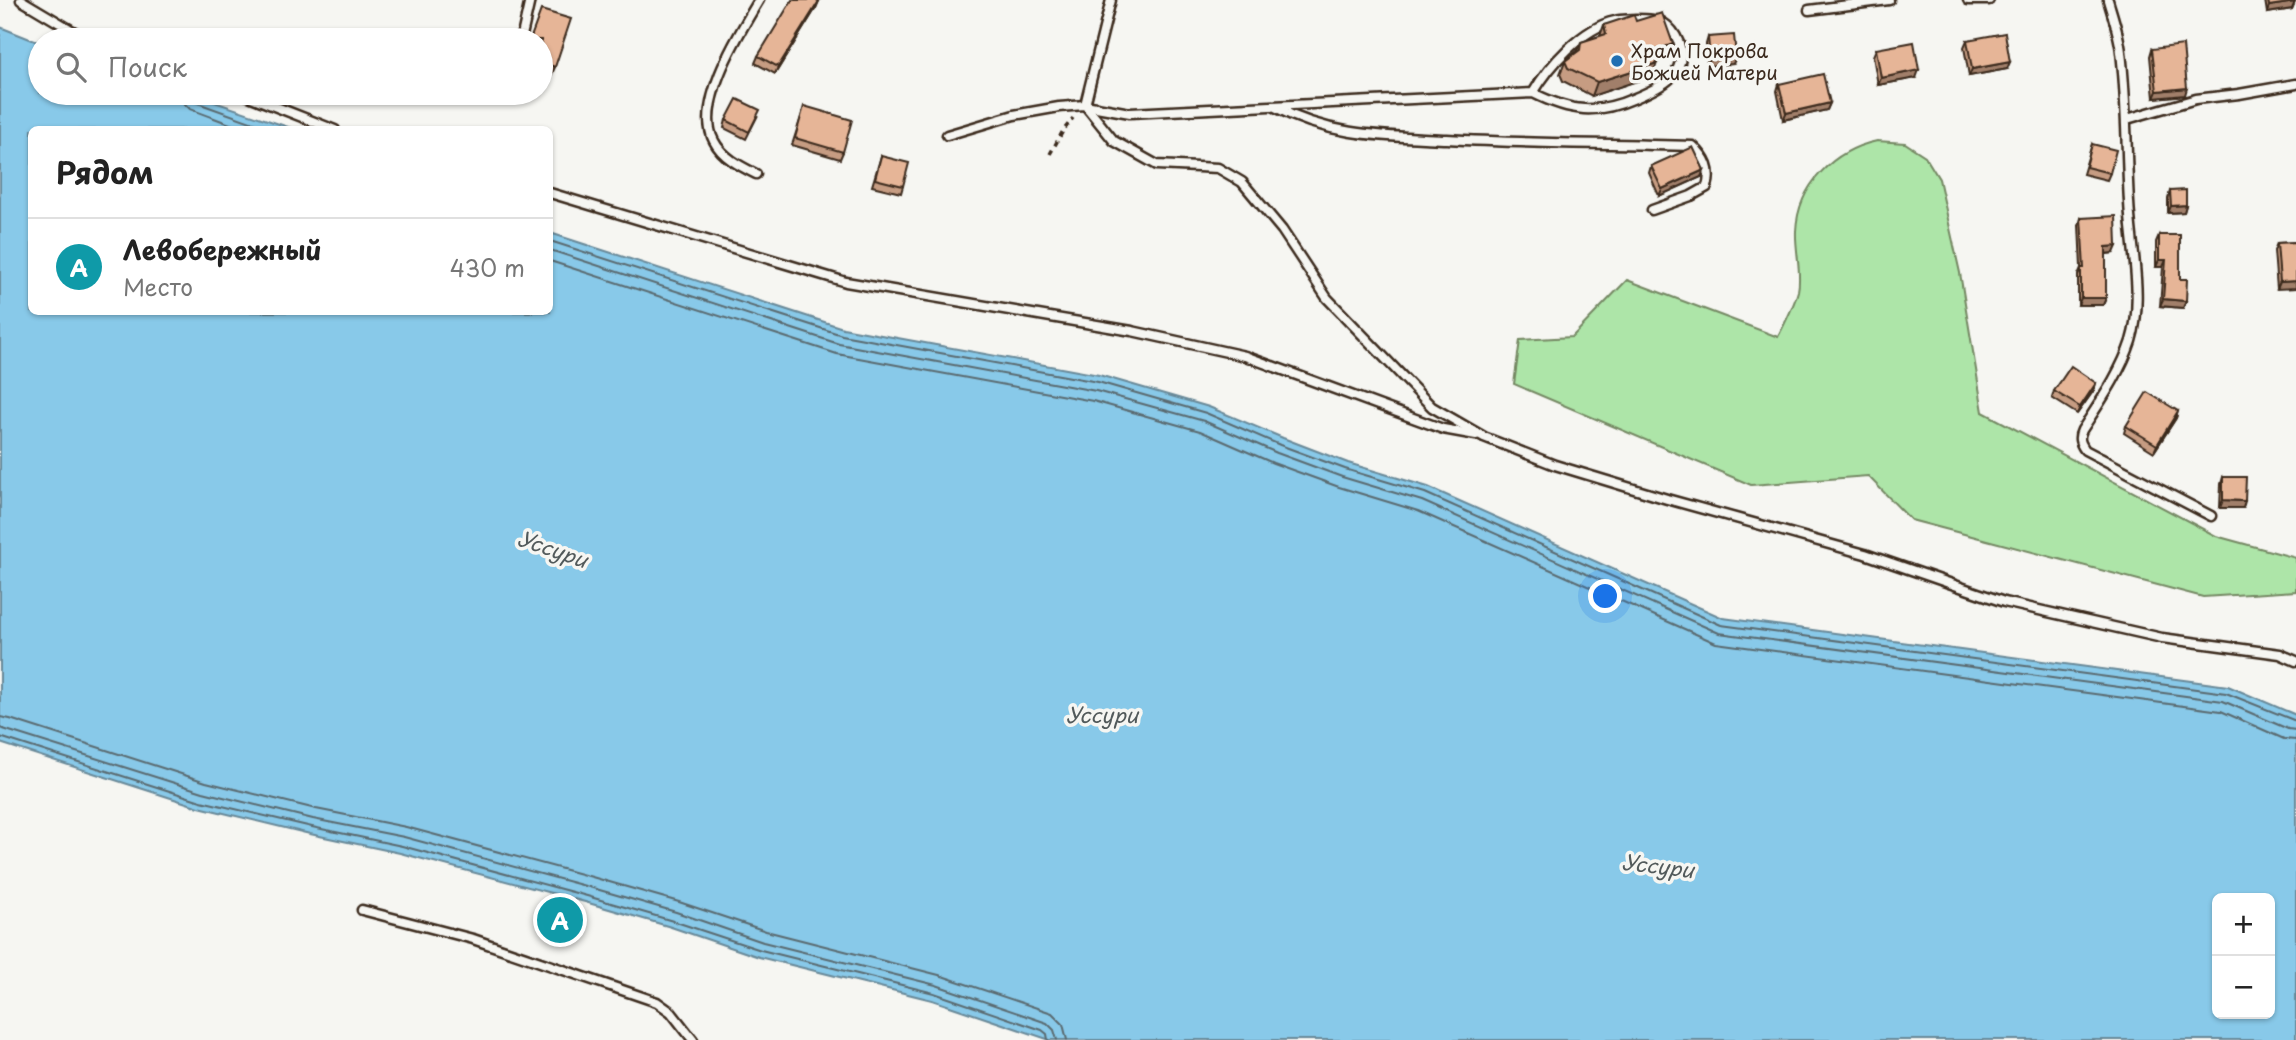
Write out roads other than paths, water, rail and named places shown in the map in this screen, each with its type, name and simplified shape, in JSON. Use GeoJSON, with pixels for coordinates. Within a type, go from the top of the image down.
{"type":"FeatureCollection","features":[{"type":"Feature","properties":{"kind":"lane"},"geometry":{"type":"LineString","coordinates":[[21,0],[68,28]]}},
{"type":"Feature","properties":{"kind":"lane"},"geometry":{"type":"LineString","coordinates":[[524,28],[530,0]]}},
{"type":"Feature","properties":{"kind":"lane"},"geometry":{"type":"LineString","coordinates":[[756,174],[727,157],[714,142],[709,128],[710,104],[727,54],[759,0]]}},
{"type":"Feature","properties":{"kind":"lane"},"geometry":{"type":"LineString","coordinates":[[1085,105],[1111,0]]}},
{"type":"Feature","properties":{"kind":"lane"},"geometry":{"type":"LineString","coordinates":[[1809,10],[1889,0]]}},
{"type":"Feature","properties":{"kind":"lane"},"geometry":{"type":"LineString","coordinates":[[1968,0],[1989,0]]}},
{"type":"Feature","properties":{"kind":"lane"},"geometry":{"type":"LineString","coordinates":[[2108,0],[2121,50],[2137,300],[2131,341],[2105,394],[2082,429],[2079,435],[2080,443],[2085,450],[2211,516]]}},
{"type":"Feature","properties":{"kind":"lane"},"geometry":{"type":"LineString","coordinates":[[947,135],[1014,115],[1085,105],[1130,113],[1533,93],[1566,107],[1588,110],[1611,108],[1662,86],[1677,71],[1682,52],[1676,34],[1662,22],[1644,19],[1614,21],[1591,32],[1560,55],[1533,93]]}},
{"type":"Feature","properties":{"kind":"lane"},"geometry":{"type":"LineString","coordinates":[[2127,119],[2196,99],[2296,84]]}},
{"type":"Feature","properties":{"kind":"lane"},"geometry":{"type":"LineString","coordinates":[[271,105],[325,126]]}},
{"type":"Feature","properties":{"kind":"lane"},"geometry":{"type":"LineString","coordinates":[[1085,105],[1114,141],[1157,165],[1218,168],[1242,182],[1282,230],[1326,298],[1432,407],[1483,437],[1555,465],[1865,554],[2004,602],[2162,638],[2280,654],[2296,661]]}},
{"type":"Feature","properties":{"kind":"lane"},"geometry":{"type":"LineString","coordinates":[[1272,106],[1300,121],[1358,134],[1486,142],[1693,146],[1704,155],[1710,176],[1707,187],[1691,196],[1652,210]]}},
{"type":"Feature","properties":{"kind":"lane"},"geometry":{"type":"LineString","coordinates":[[553,194],[846,282],[1132,331],[1245,356],[1443,429],[1483,437]]}},
{"type":"Feature","properties":{"kind":"lane"},"geometry":{"type":"LineString","coordinates":[[362,909],[473,939],[657,1002],[671,1012],[693,1040]]}},
{"type":"Feature","properties":{"kind":"water","name":"Уссури"},"geometry":{"type":"Polygon","coordinates":[[[0,27],[28,38],[28,105],[223,105],[285,126],[28,126],[28,315],[553,315],[553,234],[843,328],[1099,375],[1209,407],[1348,463],[1428,487],[1723,618],[2228,686],[2296,715],[2296,1040],[1050,1040],[932,1000],[759,957],[585,902],[400,853],[199,807],[0,743],[0,27]]]}},
{"type":"Feature","properties":{"kind":"place","name":"Храм Покрова Божией Матери"},"geometry":{"type":"Point","coordinates":[1617,61]}},
{"type":"Feature","properties":{"kind":"place","name":"Левобережный"},"geometry":{"type":"Point","coordinates":[560,920]}}]}
